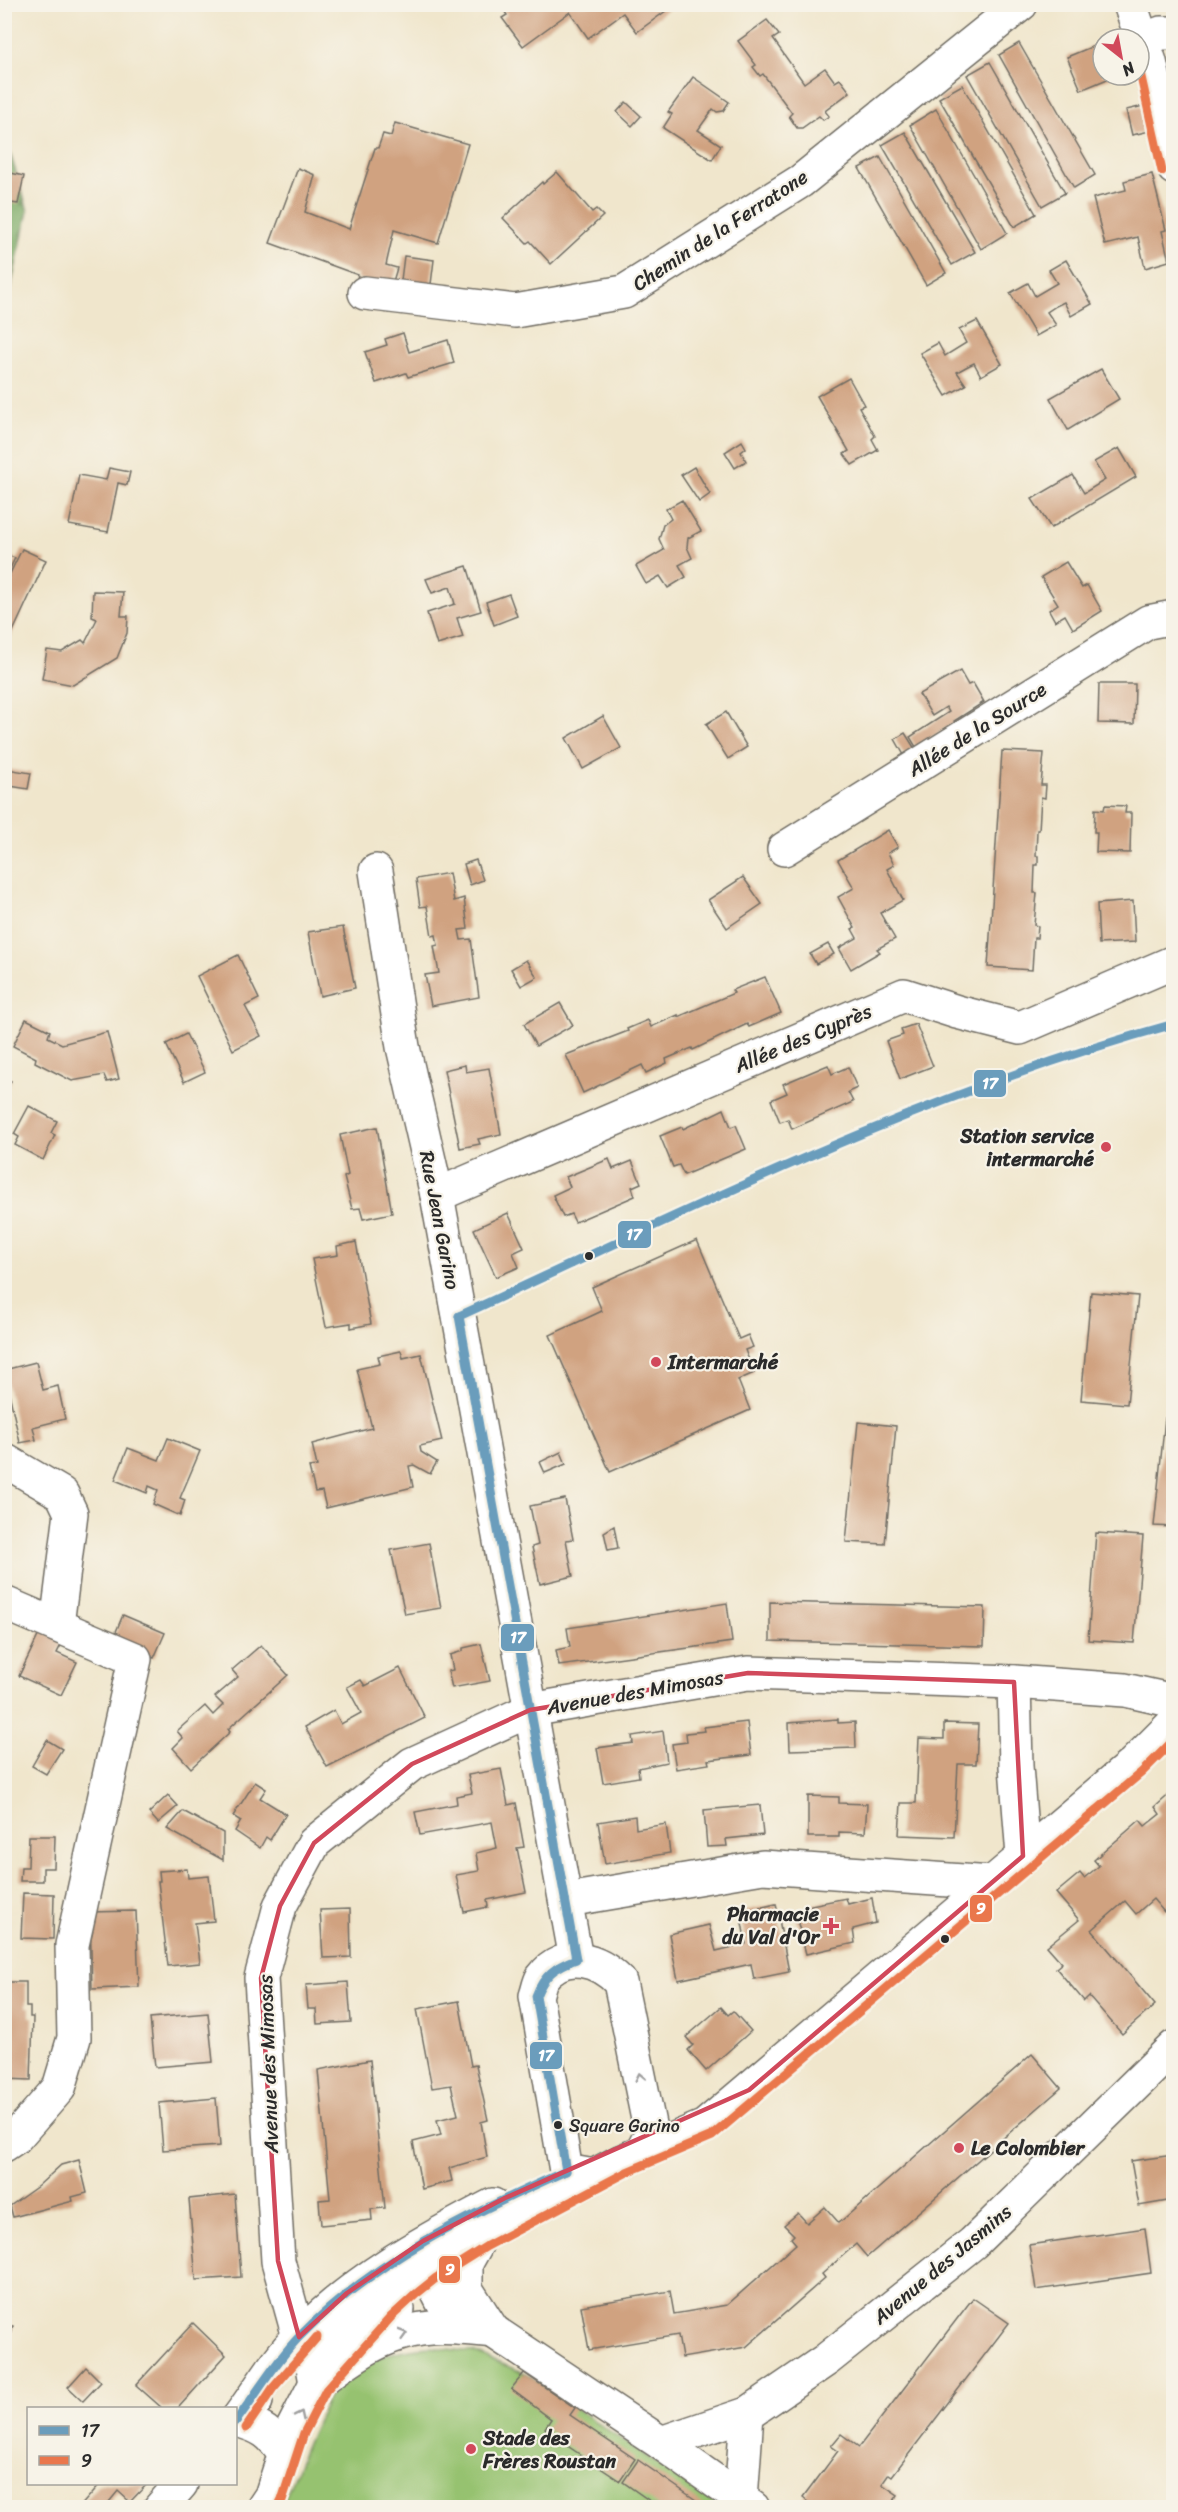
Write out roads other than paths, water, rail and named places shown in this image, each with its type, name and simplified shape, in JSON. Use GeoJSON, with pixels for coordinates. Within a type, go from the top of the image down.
{"type":"FeatureCollection","features":[{"type":"Feature","properties":{"kind":"street","name":"Chemin de la Ferratone"},"geometry":{"type":"LineString","coordinates":[[365,293],[514,311],[624,292],[801,181],[1021,4]]}},
{"type":"Feature","properties":{"kind":"street"},"geometry":{"type":"LineString","coordinates":[[1130,4],[1155,52],[1173,168]]}},
{"type":"Feature","properties":{"kind":"street"},"geometry":{"type":"LineString","coordinates":[[1155,52],[1161,33],[1173,33]]}},
{"type":"Feature","properties":{"kind":"street","name":"Allée de la Source"},"geometry":{"type":"LineString","coordinates":[[784,849],[1148,622],[1173,617]]}},
{"type":"Feature","properties":{"kind":"street","name":"Rue Jean Garino"},"geometry":{"type":"LineString","coordinates":[[376,871],[403,1047],[437,1195],[576,1959]]}},
{"type":"Feature","properties":{"kind":"street","name":"Allée des Cyprès"},"geometry":{"type":"LineString","coordinates":[[437,1195],[904,995],[957,1012],[1020,1028],[1173,962]]}},
{"type":"Feature","properties":{"kind":"street"},"geometry":{"type":"LineString","coordinates":[[4,1460],[62,1494],[71,1513],[57,1625]]}},
{"type":"Feature","properties":{"kind":"street"},"geometry":{"type":"LineString","coordinates":[[4,1603],[135,1659],[72,1945],[74,2038],[60,2088],[16,2137],[4,2145]]}},
{"type":"Feature","properties":{"kind":"street","name":"Avenue des Mimosas"},"geometry":{"type":"LineString","coordinates":[[316,2383],[312,2361],[302,2344],[278,2261],[261,1978],[280,1906],[314,1843],[412,1764],[530,1710],[748,1673],[1014,1682],[1125,1690],[1173,1701]]}},
{"type":"Feature","properties":{"kind":"street"},"geometry":{"type":"LineString","coordinates":[[1014,1682],[1016,1766],[1023,1856]]}},
{"type":"Feature","properties":{"kind":"street"},"geometry":{"type":"LineString","coordinates":[[237,2419],[263,2381],[302,2344],[347,2293],[423,2241],[505,2198],[580,2174],[647,2143],[749,2090],[1134,1763],[1173,1723]]}},
{"type":"Feature","properties":{"kind":"street"},"geometry":{"type":"LineString","coordinates":[[1134,1763],[1173,1745]]}},
{"type":"Feature","properties":{"kind":"street"},"geometry":{"type":"LineString","coordinates":[[567,1900],[763,1867],[992,1883]]}},
{"type":"Feature","properties":{"kind":"street"},"geometry":{"type":"LineString","coordinates":[[580,2174],[536,1996],[542,1978],[558,1965],[576,1959],[593,1962],[609,1970],[620,1982],[647,2143]]}},
{"type":"Feature","properties":{"kind":"street","name":"Avenue des Jasmins"},"geometry":{"type":"LineString","coordinates":[[661,2443],[747,2414],[826,2360],[973,2243],[1173,2047]]}},
{"type":"Feature","properties":{"kind":"street"},"geometry":{"type":"LineString","coordinates":[[263,2508],[271,2496],[293,2428],[316,2383],[382,2309],[429,2268],[580,2174]]}},
{"type":"Feature","properties":{"kind":"street"},"geometry":{"type":"LineString","coordinates":[[452,2318],[429,2268],[428,2254],[432,2247],[497,2209],[505,2198]]}},
{"type":"Feature","properties":{"kind":"street"},"geometry":{"type":"LineString","coordinates":[[481,2236],[466,2262],[466,2289],[493,2331]]}},
{"type":"Feature","properties":{"kind":"street"},"geometry":{"type":"LineString","coordinates":[[302,2344],[344,2316],[382,2309],[452,2318],[493,2331],[747,2503]]}},
{"type":"Feature","properties":{"kind":"street"},"geometry":{"type":"LineString","coordinates":[[316,2383],[366,2350],[400,2334],[435,2327],[452,2318]]}},
{"type":"Feature","properties":{"kind":"street"},"geometry":{"type":"LineString","coordinates":[[747,2414],[747,2503]]}},
{"type":"Feature","properties":{"kind":"street"},"geometry":{"type":"LineString","coordinates":[[237,2420],[260,2427],[275,2440],[285,2454]]}},
{"type":"Feature","properties":{"kind":"street"},"geometry":{"type":"LineString","coordinates":[[160,2508],[180,2485]]}},
{"type":"Feature","properties":{"kind":"place","name":"Station service intermarché"},"geometry":{"type":"Point","coordinates":[1106,1147]}},
{"type":"Feature","properties":{"kind":"place","name":"Intermarché"},"geometry":{"type":"Point","coordinates":[656,1362]}},
{"type":"Feature","properties":{"kind":"place","name":"Pharmacie du Val d'Or"},"geometry":{"type":"Point","coordinates":[831,1926]}},
{"type":"Feature","properties":{"kind":"place","name":"Square Garino"},"geometry":{"type":"Point","coordinates":[558,2125]}},
{"type":"Feature","properties":{"kind":"place","name":"Le Colombier"},"geometry":{"type":"Point","coordinates":[959,2148]}},
{"type":"Feature","properties":{"kind":"place","name":"Stade des Frères Roustan"},"geometry":{"type":"Point","coordinates":[471,2449]}}]}
